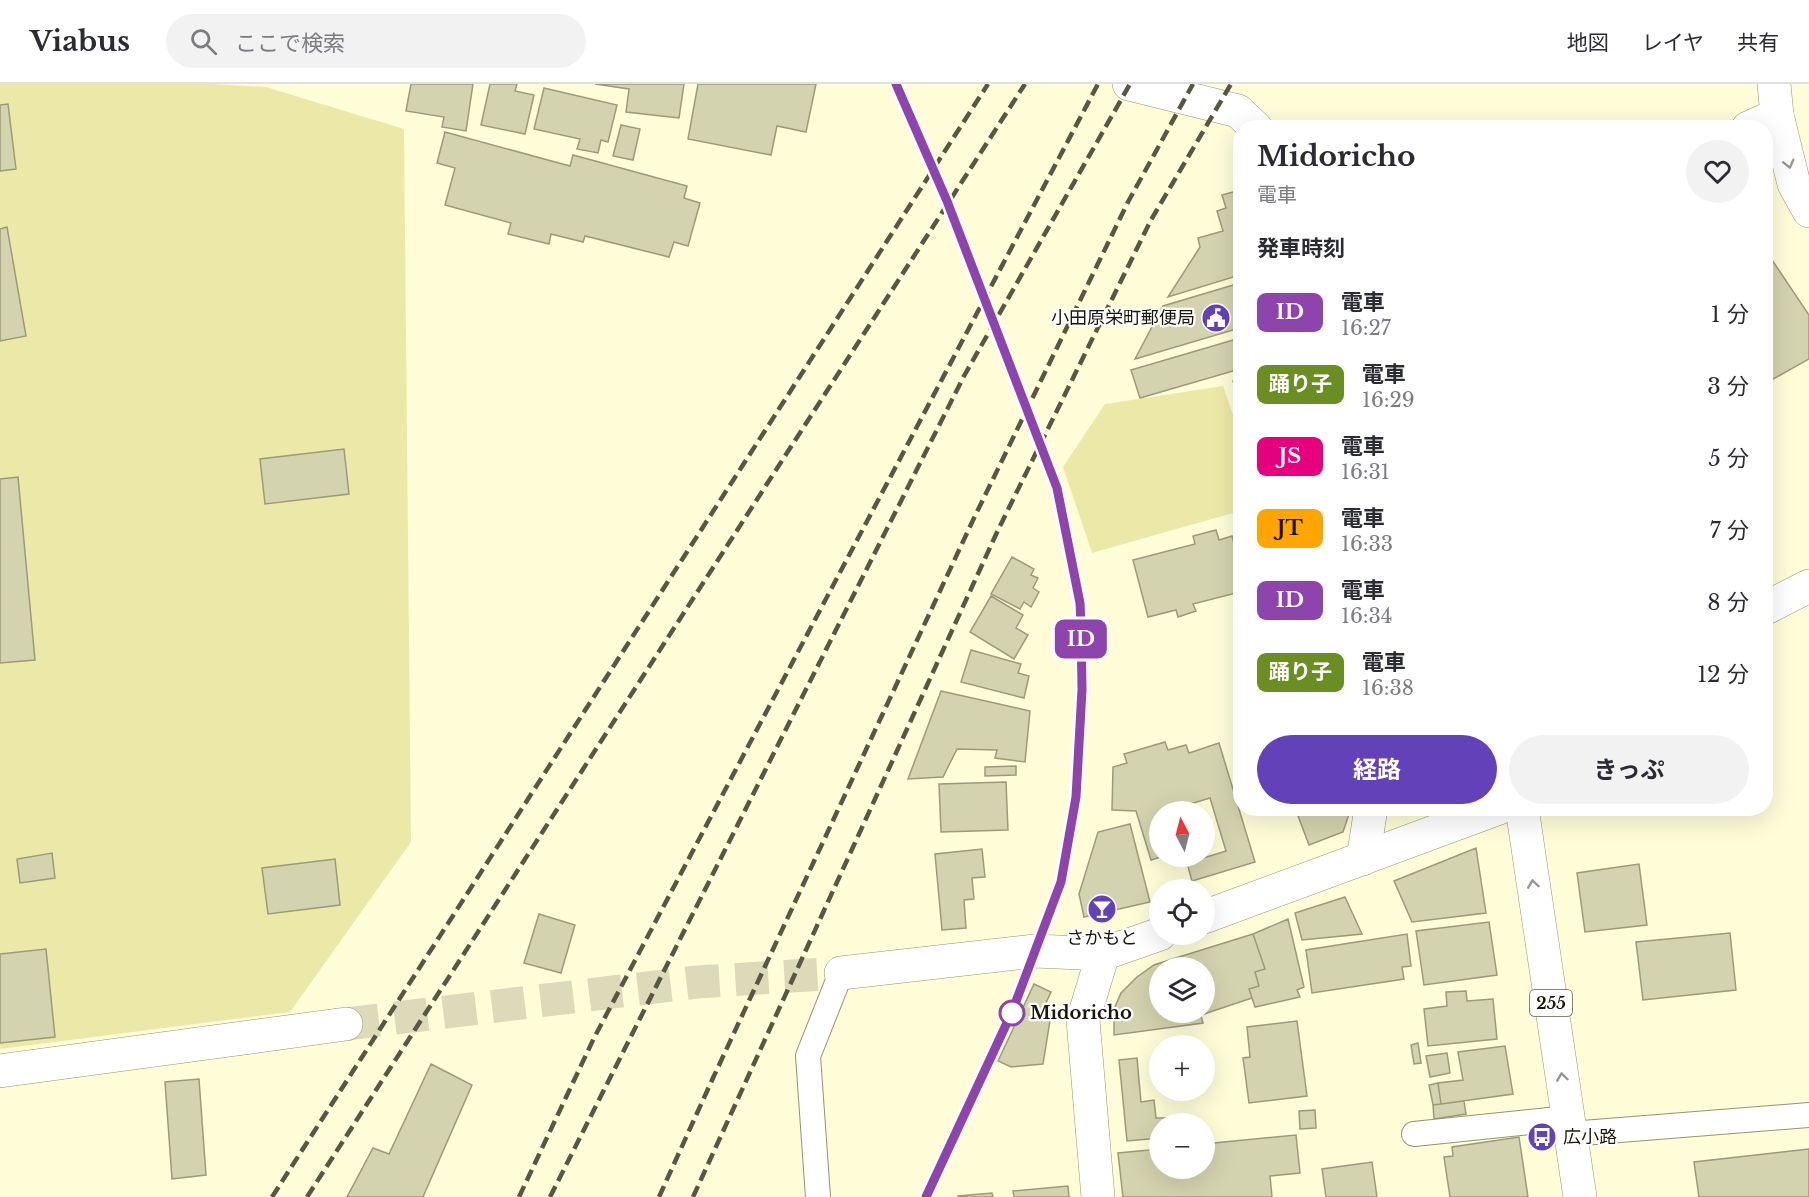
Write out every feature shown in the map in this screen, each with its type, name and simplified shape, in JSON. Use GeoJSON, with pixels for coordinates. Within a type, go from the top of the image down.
{"type":"FeatureCollection","features":[{"type":"Feature","properties":{"kind":"main road"},"geometry":{"type":"LineString","coordinates":[[1129,84],[1238,111],[1248,120]]}},
{"type":"Feature","properties":{"kind":"main road"},"geometry":{"type":"LineString","coordinates":[[1773,128],[1794,184],[1809,211]]}},
{"type":"Feature","properties":{"kind":"main road"},"geometry":{"type":"LineString","coordinates":[[1773,604],[1809,586]]}},
{"type":"Feature","properties":{"kind":"main road"},"geometry":{"type":"LineString","coordinates":[[1362,859],[1370,816]]}},
{"type":"Feature","properties":{"kind":"main road"},"geometry":{"type":"LineString","coordinates":[[1215,913],[1478,816]]}},
{"type":"Feature","properties":{"kind":"main road","name":"255"},"geometry":{"type":"LineString","coordinates":[[1523,816],[1580,1197]]}},
{"type":"Feature","properties":{"kind":"main road"},"geometry":{"type":"LineString","coordinates":[[841,973],[1035,951],[1103,954],[1149,938]]}},
{"type":"Feature","properties":{"kind":"main road"},"geometry":{"type":"LineString","coordinates":[[1098,1197],[1083,1020],[1103,954]]}},
{"type":"Feature","properties":{"kind":"main road"},"geometry":{"type":"LineString","coordinates":[[0,1071],[346,1024]]}},
{"type":"Feature","properties":{"kind":"lane"},"geometry":{"type":"LineString","coordinates":[[818,1197],[808,1056],[841,973]]}},
{"type":"Feature","properties":{"kind":"lane"},"geometry":{"type":"LineString","coordinates":[[1414,1134],[1809,1115]]}},
{"type":"Feature","properties":{"kind":"shaded area"},"geometry":{"type":"Polygon","coordinates":[[[0,84],[212,84],[266,87],[404,129],[411,842],[290,1012],[0,1049],[0,84]]]}},
{"type":"Feature","properties":{"kind":"shaded area"},"geometry":{"type":"Polygon","coordinates":[[[1223,386],[1233,415],[1233,513],[1092,553],[1063,467],[1105,404],[1223,386]]]}},
{"type":"Feature","properties":{"kind":"building"},"geometry":{"type":"Polygon","coordinates":[[[411,84],[473,84],[466,131],[442,127],[444,117],[406,111],[411,84]]]}},
{"type":"Feature","properties":{"kind":"building"},"geometry":{"type":"Polygon","coordinates":[[[490,84],[517,84],[515,91],[534,95],[525,134],[481,125],[490,84]]]}},
{"type":"Feature","properties":{"kind":"building"},"geometry":{"type":"Polygon","coordinates":[[[595,84],[684,84],[679,118],[626,112],[629,89],[595,84]]]}},
{"type":"Feature","properties":{"kind":"building"},"geometry":{"type":"Polygon","coordinates":[[[698,84],[816,84],[806,132],[777,126],[771,155],[688,139],[698,84]]]}},
{"type":"Feature","properties":{"kind":"building"},"geometry":{"type":"Polygon","coordinates":[[[544,88],[617,105],[608,142],[601,140],[598,153],[577,149],[580,139],[534,129],[544,88]]]}},
{"type":"Feature","properties":{"kind":"building"},"geometry":{"type":"Polygon","coordinates":[[[8,104],[16,169],[0,171],[0,105],[8,104]]]}},
{"type":"Feature","properties":{"kind":"building"},"geometry":{"type":"Polygon","coordinates":[[[621,125],[640,129],[633,160],[613,156],[621,125]]]}},
{"type":"Feature","properties":{"kind":"building"},"geometry":{"type":"Polygon","coordinates":[[[445,132],[570,166],[573,155],[687,186],[684,198],[700,203],[688,246],[674,242],[669,257],[585,236],[583,242],[551,234],[549,244],[508,234],[511,223],[445,205],[455,168],[437,163],[445,132]]]}},
{"type":"Feature","properties":{"kind":"building"},"geometry":{"type":"Polygon","coordinates":[[[1233,192],[1233,277],[1168,297],[1200,247],[1198,238],[1223,231],[1217,211],[1226,208],[1222,195],[1233,192]]]}},
{"type":"Feature","properties":{"kind":"building"},"geometry":{"type":"Polygon","coordinates":[[[7,227],[26,336],[0,341],[0,229],[7,227]]]}},
{"type":"Feature","properties":{"kind":"building"},"geometry":{"type":"Polygon","coordinates":[[[1773,261],[1809,315],[1809,359],[1773,379],[1773,261]]]}},
{"type":"Feature","properties":{"kind":"building"},"geometry":{"type":"Polygon","coordinates":[[[1233,285],[1233,330],[1135,359],[1163,306],[1233,285]]]}},
{"type":"Feature","properties":{"kind":"building"},"geometry":{"type":"Polygon","coordinates":[[[1233,340],[1233,371],[1140,398],[1131,370],[1233,340]]]}},
{"type":"Feature","properties":{"kind":"building"},"geometry":{"type":"Polygon","coordinates":[[[344,449],[349,494],[265,504],[260,459],[344,449]]]}},
{"type":"Feature","properties":{"kind":"building"},"geometry":{"type":"Polygon","coordinates":[[[18,477],[35,660],[0,663],[0,479],[18,477]]]}},
{"type":"Feature","properties":{"kind":"building"},"geometry":{"type":"Polygon","coordinates":[[[1216,530],[1219,540],[1232,536],[1233,594],[1193,604],[1196,611],[1178,617],[1176,610],[1148,617],[1133,560],[1195,544],[1193,536],[1216,530]]]}},
{"type":"Feature","properties":{"kind":"building"},"geometry":{"type":"Polygon","coordinates":[[[1012,557],[1034,569],[1031,575],[1038,578],[1033,588],[1039,592],[1031,607],[1024,602],[1020,609],[991,594],[1012,557]]]}},
{"type":"Feature","properties":{"kind":"building"},"geometry":{"type":"Polygon","coordinates":[[[991,596],[1023,615],[1016,628],[1028,635],[1014,659],[970,632],[991,596]]]}},
{"type":"Feature","properties":{"kind":"building"},"geometry":{"type":"Polygon","coordinates":[[[971,650],[1021,664],[1018,673],[1029,676],[1024,698],[961,682],[971,650]]]}},
{"type":"Feature","properties":{"kind":"building"},"geometry":{"type":"Polygon","coordinates":[[[941,691],[1030,711],[1025,762],[995,758],[997,750],[957,749],[943,777],[908,779],[941,691]]]}},
{"type":"Feature","properties":{"kind":"building"},"geometry":{"type":"Polygon","coordinates":[[[1165,742],[1168,750],[1186,745],[1189,753],[1219,743],[1233,789],[1233,816],[1241,816],[1255,862],[1199,879],[1191,879],[1188,867],[1215,867],[1215,854],[1226,851],[1215,815],[1215,801],[1211,801],[1210,798],[1200,801],[1149,801],[1149,853],[1136,811],[1112,810],[1113,767],[1127,763],[1124,754],[1165,742]]]}},
{"type":"Feature","properties":{"kind":"building"},"geometry":{"type":"Polygon","coordinates":[[[1016,766],[1016,775],[985,776],[985,767],[1016,766]]]}},
{"type":"Feature","properties":{"kind":"building"},"geometry":{"type":"Polygon","coordinates":[[[1006,782],[1008,830],[941,832],[939,784],[1006,782]]]}},
{"type":"Feature","properties":{"kind":"building"},"geometry":{"type":"Polygon","coordinates":[[[1298,816],[1348,816],[1343,832],[1309,845],[1298,816]]]}},
{"type":"Feature","properties":{"kind":"building"},"geometry":{"type":"Polygon","coordinates":[[[1130,824],[1149,902],[1084,917],[1079,894],[1098,832],[1130,824]]]}},
{"type":"Feature","properties":{"kind":"building"},"geometry":{"type":"Polygon","coordinates":[[[1476,848],[1486,913],[1412,922],[1394,881],[1476,848]]]}},
{"type":"Feature","properties":{"kind":"building"},"geometry":{"type":"Polygon","coordinates":[[[982,849],[985,877],[972,878],[974,899],[964,900],[966,928],[942,930],[935,854],[982,849]]]}},
{"type":"Feature","properties":{"kind":"building"},"geometry":{"type":"Polygon","coordinates":[[[52,853],[55,878],[20,883],[17,859],[52,853]]]}},
{"type":"Feature","properties":{"kind":"building"},"geometry":{"type":"Polygon","coordinates":[[[335,859],[340,905],[268,914],[262,868],[335,859]]]}},
{"type":"Feature","properties":{"kind":"building"},"geometry":{"type":"Polygon","coordinates":[[[1639,864],[1647,925],[1585,932],[1577,873],[1639,864]]]}},
{"type":"Feature","properties":{"kind":"building"},"geometry":{"type":"Polygon","coordinates":[[[1345,897],[1362,934],[1302,940],[1295,913],[1345,897]]]}},
{"type":"Feature","properties":{"kind":"building"},"geometry":{"type":"Polygon","coordinates":[[[539,914],[575,925],[561,973],[524,963],[539,914]]]}},
{"type":"Feature","properties":{"kind":"building"},"geometry":{"type":"Polygon","coordinates":[[[1288,919],[1304,987],[1297,990],[1300,997],[1255,1007],[1249,989],[1259,986],[1255,972],[1265,969],[1253,934],[1288,919]]]}},
{"type":"Feature","properties":{"kind":"building"},"geometry":{"type":"Polygon","coordinates":[[[1489,922],[1497,975],[1424,985],[1416,931],[1489,922]]]}},
{"type":"Feature","properties":{"kind":"building"},"geometry":{"type":"Polygon","coordinates":[[[1730,933],[1736,990],[1643,1000],[1636,942],[1730,933]]]}},
{"type":"Feature","properties":{"kind":"building"},"geometry":{"type":"Polygon","coordinates":[[[1253,934],[1265,969],[1255,972],[1259,986],[1249,989],[1252,998],[1215,1010],[1215,957],[1182,956],[1253,934]]]}},
{"type":"Feature","properties":{"kind":"building"},"geometry":{"type":"Polygon","coordinates":[[[1407,934],[1411,966],[1402,967],[1404,979],[1312,993],[1306,950],[1407,934]]]}},
{"type":"Feature","properties":{"kind":"building"},"geometry":{"type":"Polygon","coordinates":[[[46,949],[55,1037],[0,1043],[0,954],[46,949]]]}},
{"type":"Feature","properties":{"kind":"building"},"geometry":{"type":"Polygon","coordinates":[[[1149,969],[1149,1023],[1203,1023],[1114,1035],[1114,1009],[1121,993],[1149,969]]]}},
{"type":"Feature","properties":{"kind":"building"},"geometry":{"type":"Polygon","coordinates":[[[1034,984],[1051,992],[1045,1005],[1052,1008],[1043,1064],[1011,1067],[998,1061],[1034,984]]]}},
{"type":"Feature","properties":{"kind":"building"},"geometry":{"type":"Polygon","coordinates":[[[1466,991],[1467,1001],[1493,999],[1497,1039],[1428,1046],[1424,1009],[1447,1006],[1446,992],[1466,991]]]}},
{"type":"Feature","properties":{"kind":"building"},"geometry":{"type":"Polygon","coordinates":[[[1297,1021],[1307,1096],[1249,1103],[1243,1058],[1250,1057],[1247,1027],[1297,1021]]]}},
{"type":"Feature","properties":{"kind":"building"},"geometry":{"type":"Polygon","coordinates":[[[1418,1043],[1421,1063],[1414,1064],[1411,1045],[1418,1043]]]}},
{"type":"Feature","properties":{"kind":"building"},"geometry":{"type":"Polygon","coordinates":[[[1505,1046],[1513,1094],[1441,1104],[1438,1083],[1463,1080],[1458,1052],[1505,1046]]]}},
{"type":"Feature","properties":{"kind":"building"},"geometry":{"type":"Polygon","coordinates":[[[1447,1053],[1450,1073],[1430,1077],[1426,1056],[1447,1053]]]}},
{"type":"Feature","properties":{"kind":"building"},"geometry":{"type":"Polygon","coordinates":[[[1137,1058],[1141,1102],[1154,1101],[1155,1113],[1149,1113],[1149,1139],[1127,1141],[1119,1060],[1137,1058]]]}},
{"type":"Feature","properties":{"kind":"building"},"geometry":{"type":"Polygon","coordinates":[[[431,1064],[472,1085],[423,1197],[347,1197],[373,1148],[389,1154],[431,1064]]]}},
{"type":"Feature","properties":{"kind":"building"},"geometry":{"type":"Polygon","coordinates":[[[199,1079],[206,1175],[172,1179],[165,1082],[199,1079]]]}},
{"type":"Feature","properties":{"kind":"building"},"geometry":{"type":"Polygon","coordinates":[[[1438,1083],[1441,1104],[1433,1105],[1429,1085],[1438,1083]]]}},
{"type":"Feature","properties":{"kind":"building"},"geometry":{"type":"Polygon","coordinates":[[[1464,1101],[1466,1114],[1434,1119],[1433,1105],[1464,1101]]]}},
{"type":"Feature","properties":{"kind":"building"},"geometry":{"type":"Polygon","coordinates":[[[1315,1110],[1316,1128],[1300,1129],[1299,1111],[1315,1110]]]}},
{"type":"Feature","properties":{"kind":"building"},"geometry":{"type":"Polygon","coordinates":[[[1296,1135],[1300,1173],[1270,1176],[1272,1197],[1123,1197],[1118,1153],[1149,1150],[1149,1179],[1215,1179],[1215,1143],[1296,1135]]]}},
{"type":"Feature","properties":{"kind":"building"},"geometry":{"type":"Polygon","coordinates":[[[1519,1137],[1528,1197],[1450,1197],[1444,1157],[1453,1156],[1452,1147],[1519,1137]]]}},
{"type":"Feature","properties":{"kind":"building"},"geometry":{"type":"Polygon","coordinates":[[[1809,1149],[1809,1197],[1699,1197],[1694,1162],[1809,1149]]]}},
{"type":"Feature","properties":{"kind":"building"},"geometry":{"type":"Polygon","coordinates":[[[1372,1162],[1377,1197],[1326,1197],[1322,1169],[1372,1162]]]}},
{"type":"Feature","properties":{"kind":"building"},"geometry":{"type":"Polygon","coordinates":[[[1068,1186],[1069,1197],[1014,1197],[1013,1191],[1068,1186]]]}},
{"type":"Feature","properties":{"kind":"building"},"geometry":{"type":"Polygon","coordinates":[[[992,1193],[993,1197],[958,1197],[958,1196],[992,1193]]]}},
{"type":"Feature","properties":{"kind":"tunnel"},"geometry":{"type":"LineString","coordinates":[[346,1024],[697,982],[841,973]]}},
{"type":"Feature","properties":{"kind":"railway"},"geometry":{"type":"LineString","coordinates":[[896,84],[947,201],[1057,488],[1080,603],[1082,690],[1076,797],[1061,882],[1012,1012],[926,1197]]}},
{"type":"Feature","properties":{"kind":"railway"},"geometry":{"type":"LineString","coordinates":[[272,1197],[988,84]]}},
{"type":"Feature","properties":{"kind":"railway"},"geometry":{"type":"LineString","coordinates":[[307,1197],[1025,84]]}},
{"type":"Feature","properties":{"kind":"railway"},"geometry":{"type":"LineString","coordinates":[[519,1197],[594,1038],[1098,84]]}},
{"type":"Feature","properties":{"kind":"railway"},"geometry":{"type":"LineString","coordinates":[[550,1197],[964,376],[1130,84]]}},
{"type":"Feature","properties":{"kind":"railway"},"geometry":{"type":"LineString","coordinates":[[659,1197],[974,518],[1128,202],[1193,84]]}},
{"type":"Feature","properties":{"kind":"railway"},"geometry":{"type":"LineString","coordinates":[[693,1197],[998,530],[1151,220],[1231,84]]}},
{"type":"Feature","properties":{"kind":"train","name":"ID"},"geometry":{"type":"LineString","coordinates":[[896,84],[947,201],[1057,488],[1080,603],[1081,624],[1082,690],[1076,797],[1061,882],[1012,1012],[926,1197]]}},
{"type":"Feature","properties":{"kind":"place","name":"小田原栄町郵便局"},"geometry":{"type":"Point","coordinates":[1216,318]}},
{"type":"Feature","properties":{"kind":"place","name":"さかもと"},"geometry":{"type":"Point","coordinates":[1102,909]}},
{"type":"Feature","properties":{"kind":"place","name":"Midoricho"},"geometry":{"type":"Point","coordinates":[1012,1013]}},
{"type":"Feature","properties":{"kind":"place","name":"広小路"},"geometry":{"type":"Point","coordinates":[1542,1137]}}]}
